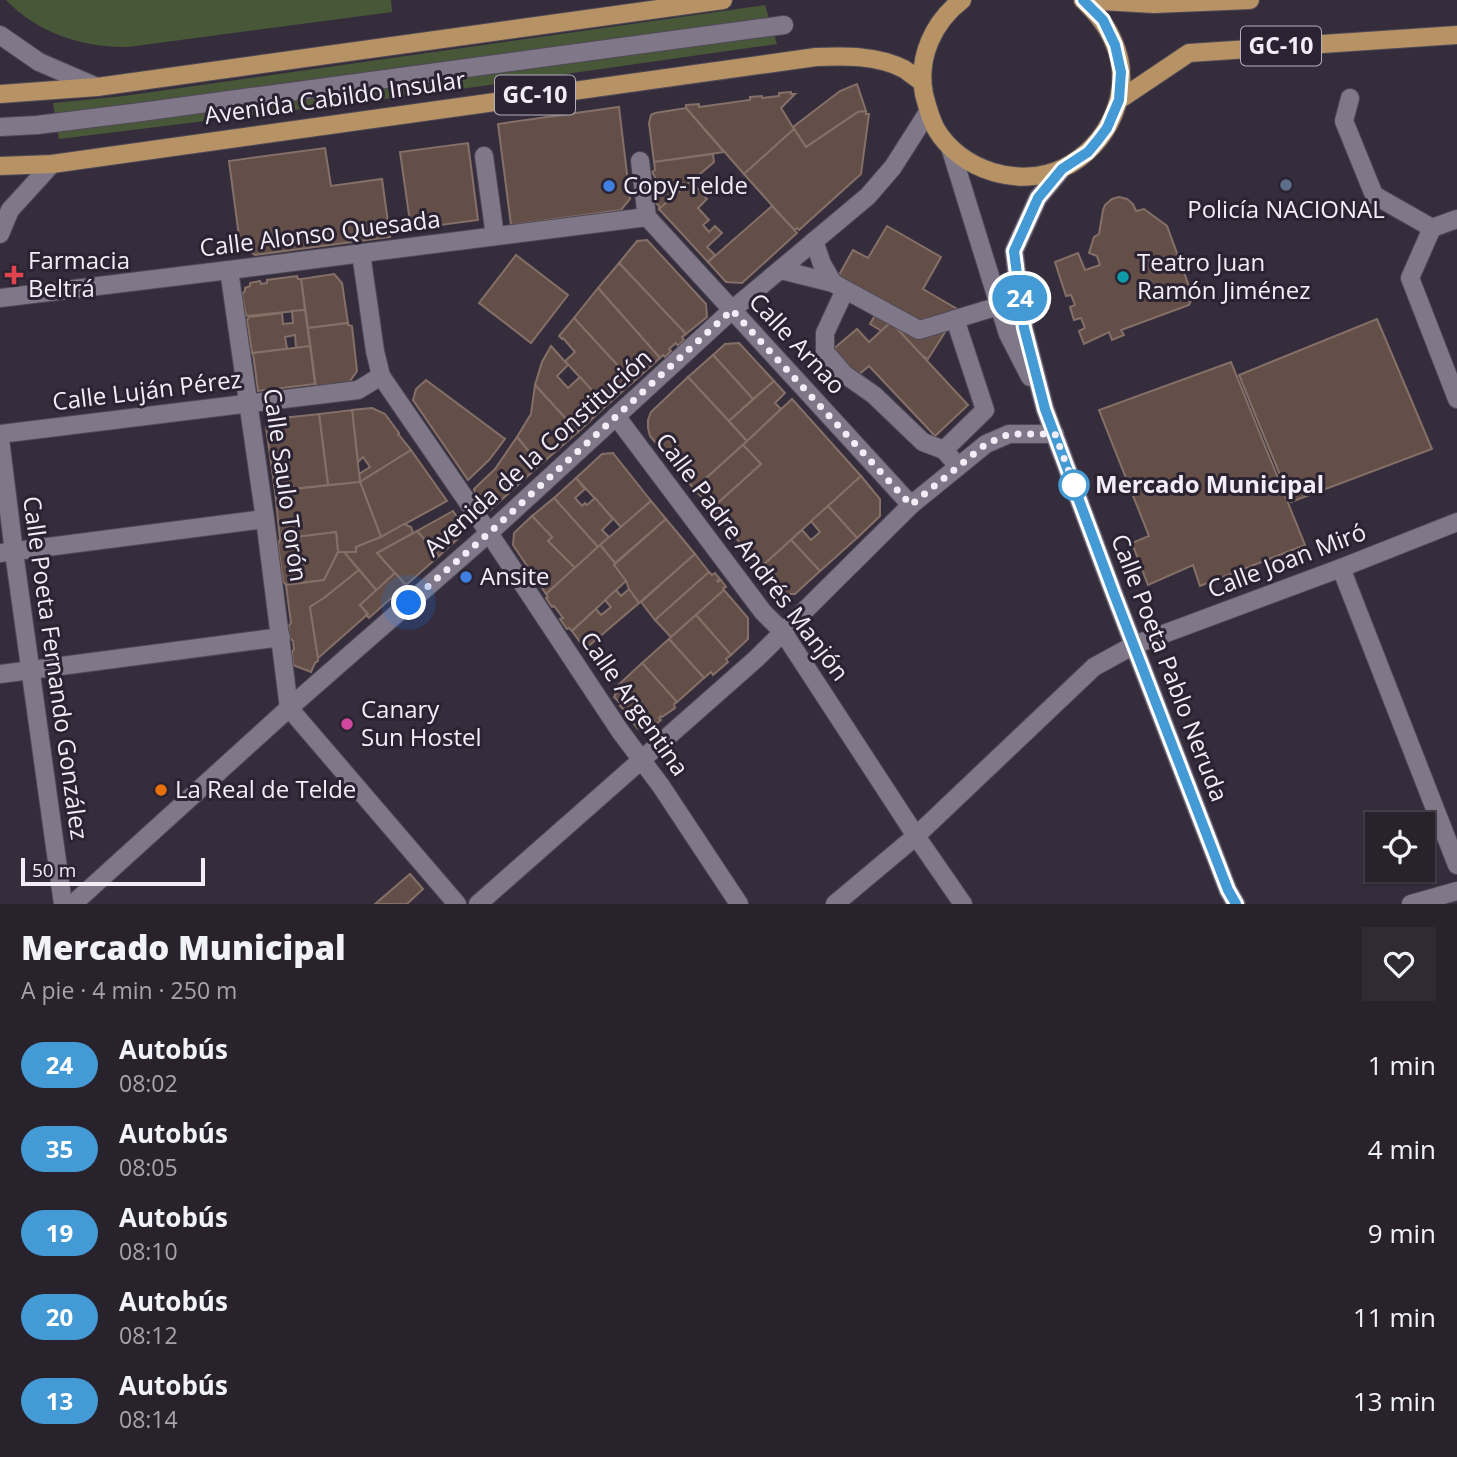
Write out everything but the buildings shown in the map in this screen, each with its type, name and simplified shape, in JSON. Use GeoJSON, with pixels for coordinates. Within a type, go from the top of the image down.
{"type":"FeatureCollection","features":[{"type":"Feature","properties":{"kind":"main road","name":"Avenida Cabildo Insular"},"geometry":{"type":"LineString","coordinates":[[0,94],[97,88],[723,0]]}},
{"type":"Feature","properties":{"kind":"main road","name":"GC-10"},"geometry":{"type":"LineString","coordinates":[[962,0],[950,9],[934,30],[925,55],[922,82],[928,111],[937,130],[950,147],[974,165],[1003,175],[1032,177],[1062,169],[1088,152],[1107,128],[1119,100],[1121,72],[1115,45],[1103,20],[1083,0]]}},
{"type":"Feature","properties":{"kind":"main road","name":"GC-10"},"geometry":{"type":"LineString","coordinates":[[1083,0],[1154,4],[1250,0]]}},
{"type":"Feature","properties":{"kind":"main road","name":"GC-10"},"geometry":{"type":"LineString","coordinates":[[1119,100],[1189,53],[1457,35]]}},
{"type":"Feature","properties":{"kind":"main road","name":"Avenida Cabildo Insular"},"geometry":{"type":"LineString","coordinates":[[0,166],[52,164],[816,57],[850,56],[876,60],[903,69],[922,82]]}},
{"type":"Feature","properties":{"kind":"street"},"geometry":{"type":"LineString","coordinates":[[0,127],[115,115],[784,24]]}},
{"type":"Feature","properties":{"kind":"street"},"geometry":{"type":"LineString","coordinates":[[0,36],[38,62],[97,88]]}},
{"type":"Feature","properties":{"kind":"street"},"geometry":{"type":"LineString","coordinates":[[1350,98],[1344,121],[1374,195],[1432,228]]}},
{"type":"Feature","properties":{"kind":"street","name":"Avenida de la Constitución"},"geometry":{"type":"LineString","coordinates":[[73,904],[289,708],[489,533],[732,310],[868,196],[893,167],[928,111]]}},
{"type":"Feature","properties":{"kind":"street","name":"Calle Poeta Pablo Neruda"},"geometry":{"type":"LineString","coordinates":[[950,147],[1008,334],[1045,409],[1228,890],[1236,904]]}},
{"type":"Feature","properties":{"kind":"street"},"geometry":{"type":"LineString","coordinates":[[484,156],[495,236]]}},
{"type":"Feature","properties":{"kind":"street"},"geometry":{"type":"LineString","coordinates":[[640,161],[647,216]]}},
{"type":"Feature","properties":{"kind":"street"},"geometry":{"type":"LineString","coordinates":[[0,233],[10,210],[52,164]]}},
{"type":"Feature","properties":{"kind":"street","name":"Calle Poeta Pablo Neruda"},"geometry":{"type":"LineString","coordinates":[[1045,409],[1024,328],[1014,251],[1038,198],[1062,169]]}},
{"type":"Feature","properties":{"kind":"street","name":"Calle Alonso Quesada"},"geometry":{"type":"LineString","coordinates":[[0,298],[647,216]]}},
{"type":"Feature","properties":{"kind":"street","name":"Calle Arnao"},"geometry":{"type":"LineString","coordinates":[[647,216],[911,505]]}},
{"type":"Feature","properties":{"kind":"street"},"geometry":{"type":"LineString","coordinates":[[1457,219],[1432,228],[1410,278],[1457,399]]}},
{"type":"Feature","properties":{"kind":"street"},"geometry":{"type":"LineString","coordinates":[[814,242],[821,264],[839,286]]}},
{"type":"Feature","properties":{"kind":"street"},"geometry":{"type":"LineString","coordinates":[[360,253],[380,376]]}},
{"type":"Feature","properties":{"kind":"street"},"geometry":{"type":"LineString","coordinates":[[781,270],[839,286],[919,330],[999,306]]}},
{"type":"Feature","properties":{"kind":"street","name":"Calle Saulo Torón"},"geometry":{"type":"LineString","coordinates":[[229,271],[289,708]]}},
{"type":"Feature","properties":{"kind":"street"},"geometry":{"type":"LineString","coordinates":[[839,286],[825,333],[825,352],[844,374],[874,395],[923,443],[944,450],[958,466]]}},
{"type":"Feature","properties":{"kind":"street"},"geometry":{"type":"LineString","coordinates":[[944,450],[985,410],[955,319]]}},
{"type":"Feature","properties":{"kind":"street","name":"Calle Luján Pérez"},"geometry":{"type":"LineString","coordinates":[[0,434],[358,390],[380,376]]}},
{"type":"Feature","properties":{"kind":"street","name":"Calle Argentina"},"geometry":{"type":"LineString","coordinates":[[380,376],[739,904]]}},
{"type":"Feature","properties":{"kind":"street","name":"Calle Padre Andrés Manjón"},"geometry":{"type":"LineString","coordinates":[[616,415],[763,612],[783,632],[963,904]]}},
{"type":"Feature","properties":{"kind":"street"},"geometry":{"type":"LineString","coordinates":[[478,904],[757,658],[911,505],[958,466],[986,444],[1009,434],[1055,434]]}},
{"type":"Feature","properties":{"kind":"street","name":"Calle Poeta Fernando González"},"geometry":{"type":"LineString","coordinates":[[0,439],[7,553],[30,670],[63,904]]}},
{"type":"Feature","properties":{"kind":"street"},"geometry":{"type":"LineString","coordinates":[[7,553],[265,519]]}},
{"type":"Feature","properties":{"kind":"street","name":"Calle Joan Miró"},"geometry":{"type":"LineString","coordinates":[[835,904],[916,836],[1094,667],[1134,645],[1457,522]]}},
{"type":"Feature","properties":{"kind":"street"},"geometry":{"type":"LineString","coordinates":[[1341,568],[1455,852]]}},
{"type":"Feature","properties":{"kind":"street"},"geometry":{"type":"LineString","coordinates":[[0,674],[281,637]]}},
{"type":"Feature","properties":{"kind":"street"},"geometry":{"type":"LineString","coordinates":[[289,708],[457,904]]}},
{"type":"Feature","properties":{"kind":"street"},"geometry":{"type":"LineString","coordinates":[[1411,904],[1457,891]]}},
{"type":"Feature","properties":{"kind":"green space"},"geometry":{"type":"Polygon","coordinates":[[[6,0],[391,0],[392,12],[128,47],[111,47],[78,41],[47,30],[18,12],[6,0]]]}},
{"type":"Feature","properties":{"kind":"green space"},"geometry":{"type":"Polygon","coordinates":[[[765,5],[777,44],[440,92],[59,139],[53,103],[124,96],[765,5]]]}},
{"type":"Feature","properties":{"kind":"bus line","name":"24"},"geometry":{"type":"LineString","coordinates":[[1083,0],[1103,20],[1115,45],[1121,72],[1119,100],[1107,128],[1098,140],[1088,152],[1062,169],[1038,198],[1014,251],[1024,328],[1045,409],[1228,890],[1236,904]]}},
{"type":"Feature","properties":{"kind":"place","name":"Policía NACIONAL"},"geometry":{"type":"Point","coordinates":[1286,185]}},
{"type":"Feature","properties":{"kind":"place","name":"Copy-Telde"},"geometry":{"type":"Point","coordinates":[609,186]}},
{"type":"Feature","properties":{"kind":"place","name":"Farmacia Beltrá"},"geometry":{"type":"Point","coordinates":[14,275]}},
{"type":"Feature","properties":{"kind":"place","name":"Teatro Juan Ramón Jiménez"},"geometry":{"type":"Point","coordinates":[1123,277]}},
{"type":"Feature","properties":{"kind":"place","name":"Mercado Municipal"},"geometry":{"type":"Point","coordinates":[1074,485]}},
{"type":"Feature","properties":{"kind":"place","name":"Ansite"},"geometry":{"type":"Point","coordinates":[466,577]}},
{"type":"Feature","properties":{"kind":"place","name":"Canary Sun Hostel"},"geometry":{"type":"Point","coordinates":[347,724]}},
{"type":"Feature","properties":{"kind":"place","name":"La Real de Telde"},"geometry":{"type":"Point","coordinates":[161,790]}},
{"type":"Feature","properties":{"kind":"route"},"geometry":{"type":"LineString","coordinates":[[409,603],[732,310],[911,505],[986,444],[1009,434],[1055,434],[1074,485]]}}]}
